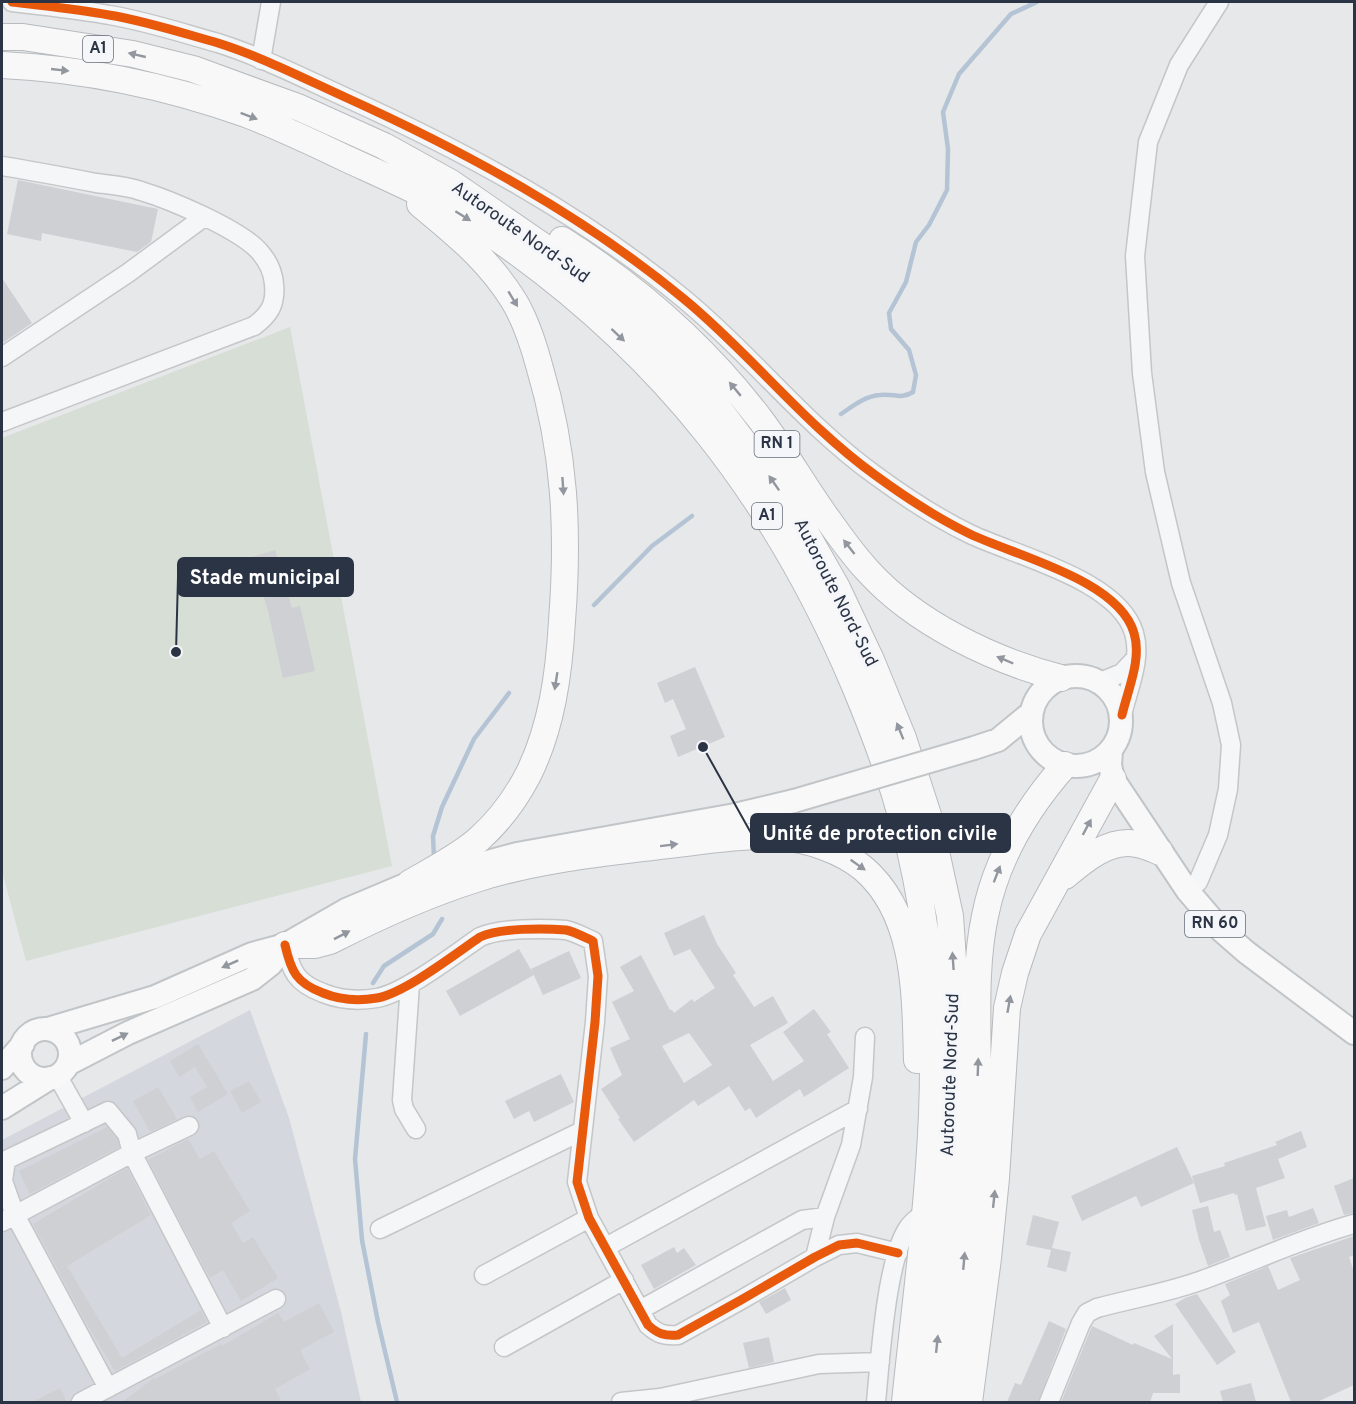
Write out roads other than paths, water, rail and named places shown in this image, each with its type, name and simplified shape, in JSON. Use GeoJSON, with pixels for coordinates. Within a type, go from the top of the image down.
{"type":"FeatureCollection","features":[{"type":"Feature","properties":{"kind":"highway","name":"Autoroute Nord-Sud"},"geometry":{"type":"LineString","coordinates":[[2,37],[133,54],[193,69],[300,108],[384,146],[451,183],[573,267],[645,328],[681,365],[740,436],[793,513],[837,588],[871,660],[903,738],[928,815],[950,916],[954,975],[951,1123],[942,1300],[931,1402]]}},
{"type":"Feature","properties":{"kind":"highway","name":"Autoroute Nord-Sud"},"geometry":{"type":"LineString","coordinates":[[2,65],[73,71],[132,81],[191,96],[257,118],[303,138],[454,211],[494,236],[585,305],[619,336],[667,385],[711,437],[751,492],[793,560],[822,613],[876,736],[898,799],[914,865],[926,940],[933,1011],[933,1092],[930,1167],[905,1402]]}},
{"type":"Feature","properties":{"kind":"highway"},"geometry":{"type":"LineString","coordinates":[[389,178],[477,253],[494,270],[516,304],[531,337],[551,405],[562,470],[566,523],[566,573],[560,656],[553,701],[544,736],[528,775],[504,811],[478,840],[410,884]]}},
{"type":"Feature","properties":{"kind":"highway","name":"RN 1"},"geometry":{"type":"LineString","coordinates":[[488,209],[563,240],[657,309],[713,363],[761,420],[829,522],[869,572],[901,601],[934,624],[966,642],[1020,666],[1061,678]]}},
{"type":"Feature","properties":{"kind":"highway"},"geometry":{"type":"LineString","coordinates":[[947,1402],[956,1345],[977,1108],[979,984],[984,918],[1003,858],[1036,801],[1065,765]]}},
{"type":"Feature","properties":{"kind":"highway"},"geometry":{"type":"LineString","coordinates":[[969,1402],[982,1313],[996,1178],[1007,1008],[1015,973],[1028,934],[1113,779]]}},
{"type":"Feature","properties":{"kind":"highway"},"geometry":{"type":"LineString","coordinates":[[285,945],[315,945],[330,941],[419,900],[477,879],[532,864],[742,836],[782,837],[816,844],[843,855],[864,869],[882,889],[895,911],[904,935],[914,995],[918,1081],[930,1167]]}},
{"type":"Feature","properties":{"kind":"highway"},"geometry":{"type":"LineString","coordinates":[[1057,881],[1087,858],[1103,849],[1124,843],[1137,843],[1160,852]]}},
{"type":"Feature","properties":{"kind":"main road"},"geometry":{"type":"LineString","coordinates":[[1074,675],[1088,676],[1100,682],[1111,690],[1122,715],[1122,728],[1111,751],[1090,764],[1077,766],[1065,765],[1047,756],[1032,731],[1032,712],[1035,701],[1042,691],[1050,683],[1074,675]]}},
{"type":"Feature","properties":{"kind":"main road"},"geometry":{"type":"LineString","coordinates":[[2,1068],[33,1032],[155,997],[252,954],[285,945],[346,910],[410,884],[517,854],[735,815],[794,801],[998,740],[1032,712]]}},
{"type":"Feature","properties":{"kind":"main road"},"geometry":{"type":"LineString","coordinates":[[998,740],[1041,749]]}},
{"type":"Feature","properties":{"kind":"main road","name":"RN 60"},"geometry":{"type":"LineString","coordinates":[[1111,751],[1110,765],[1113,779],[1187,890],[1222,931],[1246,952],[1354,1033]]}},
{"type":"Feature","properties":{"kind":"main road","name":"RN 60"},"geometry":{"type":"LineString","coordinates":[[1090,764],[1113,779]]}},
{"type":"Feature","properties":{"kind":"main road"},"geometry":{"type":"LineString","coordinates":[[2,1108],[128,1033],[252,979],[271,964],[285,945]]}},
{"type":"Feature","properties":{"kind":"main road"},"geometry":{"type":"LineString","coordinates":[[23,1044],[21,1059],[28,1072],[42,1078],[58,1073],[69,1049],[62,1035],[48,1029]]}},
{"type":"Feature","properties":{"kind":"street"},"geometry":{"type":"LineString","coordinates":[[12,2],[111,15],[222,45],[261,60],[396,120],[467,157],[598,235],[698,310],[843,452],[879,479],[926,510],[972,535],[1080,581],[1110,598],[1127,616],[1135,635],[1137,656],[1122,715]]}},
{"type":"Feature","properties":{"kind":"street"},"geometry":{"type":"LineString","coordinates":[[261,60],[271,2]]}},
{"type":"Feature","properties":{"kind":"street"},"geometry":{"type":"LineString","coordinates":[[1187,890],[1198,882],[1218,835],[1228,789],[1231,745],[1222,703],[1181,583],[1155,471],[1142,373],[1135,256],[1148,142],[1179,65],[1219,2]]}},
{"type":"Feature","properties":{"kind":"street"},"geometry":{"type":"LineString","coordinates":[[2,166],[140,190],[204,217],[258,250],[269,264],[274,279],[275,295],[273,307],[266,317],[254,326],[4,415]]}},
{"type":"Feature","properties":{"kind":"street"},"geometry":{"type":"LineString","coordinates":[[2,357],[128,273],[204,217]]}},
{"type":"Feature","properties":{"kind":"street"},"geometry":{"type":"LineString","coordinates":[[1100,682],[1122,674],[1137,656]]}},
{"type":"Feature","properties":{"kind":"street"},"geometry":{"type":"LineString","coordinates":[[285,945],[290,963],[299,980],[335,998],[352,1000],[379,998],[410,984],[480,937],[492,932],[566,930],[593,941],[598,976],[577,1182],[590,1218],[648,1325],[657,1333],[678,1335],[839,1245],[857,1244],[898,1253]]}},
{"type":"Feature","properties":{"kind":"street"},"geometry":{"type":"LineString","coordinates":[[410,984],[402,1100],[404,1109],[416,1129]]}},
{"type":"Feature","properties":{"kind":"street"},"geometry":{"type":"LineString","coordinates":[[815,1257],[825,1217],[851,1145],[863,1077],[866,1037]]}},
{"type":"Feature","properties":{"kind":"street"},"geometry":{"type":"LineString","coordinates":[[58,1073],[84,1123]]}},
{"type":"Feature","properties":{"kind":"street"},"geometry":{"type":"LineString","coordinates":[[606,1247],[858,1110]]}},
{"type":"Feature","properties":{"kind":"street"},"geometry":{"type":"LineString","coordinates":[[108,1388],[8,1219],[3,1182],[6,1160],[108,1111],[128,1134],[132,1153],[223,1328]]}},
{"type":"Feature","properties":{"kind":"street"},"geometry":{"type":"LineString","coordinates":[[8,1219],[132,1153],[189,1126]]}},
{"type":"Feature","properties":{"kind":"street"},"geometry":{"type":"LineString","coordinates":[[380,1230],[582,1131]]}},
{"type":"Feature","properties":{"kind":"street"},"geometry":{"type":"LineString","coordinates":[[876,1402],[892,1278],[898,1253],[908,1228],[925,1212]]}},
{"type":"Feature","properties":{"kind":"street"},"geometry":{"type":"LineString","coordinates":[[640,1310],[802,1220],[825,1217]]}},
{"type":"Feature","properties":{"kind":"street"},"geometry":{"type":"LineString","coordinates":[[484,1275],[590,1218]]}},
{"type":"Feature","properties":{"kind":"street"},"geometry":{"type":"LineString","coordinates":[[1048,1402],[1087,1313],[1097,1308],[1171,1291],[1207,1279],[1292,1243],[1354,1224]]}},
{"type":"Feature","properties":{"kind":"street"},"geometry":{"type":"LineString","coordinates":[[504,1347],[624,1280]]}},
{"type":"Feature","properties":{"kind":"street"},"geometry":{"type":"LineString","coordinates":[[81,1402],[276,1299]]}},
{"type":"Feature","properties":{"kind":"street"},"geometry":{"type":"LineString","coordinates":[[621,1402],[660,1398],[819,1364],[880,1362]]}},
{"type":"Feature","properties":{"kind":"waterway"},"geometry":{"type":"LineString","coordinates":[[841,414],[869,397],[904,396],[913,392],[916,375],[909,350],[891,329],[889,313],[906,282],[916,242],[929,225],[947,190],[948,149],[943,112],[959,74],[1011,14],[1037,2]]}},
{"type":"Feature","properties":{"kind":"waterway"},"geometry":{"type":"LineString","coordinates":[[594,605],[652,546],[692,516]]}},
{"type":"Feature","properties":{"kind":"waterway"},"geometry":{"type":"LineString","coordinates":[[434,858],[433,836],[442,807],[474,739],[509,693]]}},
{"type":"Feature","properties":{"kind":"waterway"},"geometry":{"type":"LineString","coordinates":[[373,983],[384,966],[433,934],[442,919]]}},
{"type":"Feature","properties":{"kind":"waterway"},"geometry":{"type":"LineString","coordinates":[[366,1034],[355,1159],[362,1240],[397,1402]]}},
{"type":"Feature","properties":{"kind":"place","name":"Stade municipal"},"geometry":{"type":"Point","coordinates":[176,652]}},
{"type":"Feature","properties":{"kind":"place","name":"Unité de protection civile"},"geometry":{"type":"Point","coordinates":[703,747]}}]}
